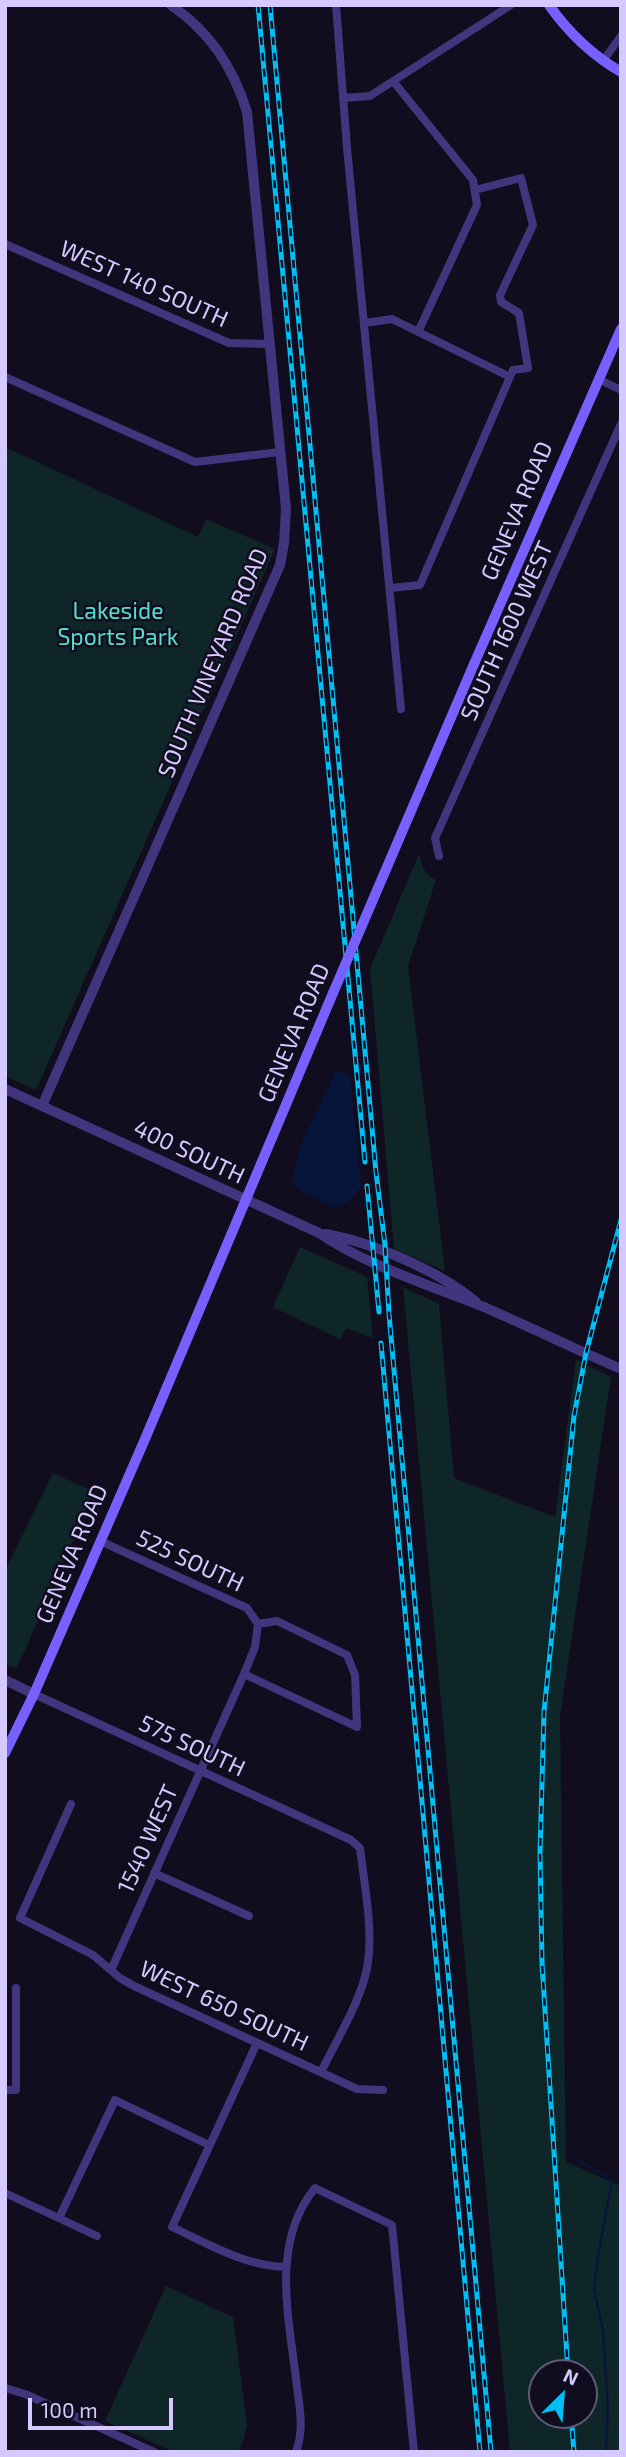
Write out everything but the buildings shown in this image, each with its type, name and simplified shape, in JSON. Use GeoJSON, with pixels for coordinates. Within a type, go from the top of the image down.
{"type":"FeatureCollection","features":[{"type":"Feature","properties":{"kind":"main road"},"geometry":{"type":"LineString","coordinates":[[549,5],[563,24],[603,61],[621,72]]}},
{"type":"Feature","properties":{"kind":"main road","name":"GENEVA ROAD"},"geometry":{"type":"LineString","coordinates":[[5,1753],[34,1694],[474,664],[621,329]]}},
{"type":"Feature","properties":{"kind":"street","name":"SOUTH VINEYARD ROAD"},"geometry":{"type":"LineString","coordinates":[[43,1107],[279,565],[284,543],[286,509],[247,112],[238,83],[218,48],[192,20],[171,5]]}},
{"type":"Feature","properties":{"kind":"street"},"geometry":{"type":"LineString","coordinates":[[336,5],[401,709]]}},
{"type":"Feature","properties":{"kind":"street"},"geometry":{"type":"LineString","coordinates":[[344,98],[370,96],[511,5]]}},
{"type":"Feature","properties":{"kind":"street"},"geometry":{"type":"LineString","coordinates":[[603,61],[621,36]]}},
{"type":"Feature","properties":{"kind":"street"},"geometry":{"type":"LineString","coordinates":[[393,81],[472,180],[477,205],[418,332]]}},
{"type":"Feature","properties":{"kind":"street"},"geometry":{"type":"LineString","coordinates":[[390,588],[420,585],[513,370],[528,368],[519,313],[501,302],[500,295],[533,225],[521,178],[475,190]]}},
{"type":"Feature","properties":{"kind":"street","name":"WEST 140 SOUTH"},"geometry":{"type":"LineString","coordinates":[[5,244],[229,343],[270,344]]}},
{"type":"Feature","properties":{"kind":"street"},"geometry":{"type":"LineString","coordinates":[[365,323],[392,319],[510,377]]}},
{"type":"Feature","properties":{"kind":"street"},"geometry":{"type":"LineString","coordinates":[[5,377],[195,462],[280,452]]}},
{"type":"Feature","properties":{"kind":"street"},"geometry":{"type":"LineString","coordinates":[[598,379],[621,390]]}},
{"type":"Feature","properties":{"kind":"street","name":"SOUTH 1600 WEST"},"geometry":{"type":"LineString","coordinates":[[439,856],[435,838],[621,424]]}},
{"type":"Feature","properties":{"kind":"street","name":"400 SOUTH"},"geometry":{"type":"LineString","coordinates":[[5,1090],[319,1233],[348,1250],[455,1297],[482,1306],[621,1369]]}},
{"type":"Feature","properties":{"kind":"street","name":"525 SOUTH"},"geometry":{"type":"LineString","coordinates":[[100,1541],[247,1608],[258,1624],[256,1647]]}},
{"type":"Feature","properties":{"kind":"street","name":"525 SOUTH"},"geometry":{"type":"LineString","coordinates":[[244,1674],[357,1727],[355,1675],[347,1655],[277,1621],[258,1624]]}},
{"type":"Feature","properties":{"kind":"street","name":"1540 WEST"},"geometry":{"type":"LineString","coordinates":[[111,1970],[256,1647]]}},
{"type":"Feature","properties":{"kind":"street","name":"575 SOUTH"},"geometry":{"type":"LineString","coordinates":[[5,1681],[351,1840],[360,1848],[369,1941],[368,1962],[364,1983],[321,2072]]}},
{"type":"Feature","properties":{"kind":"street","name":"WEST 650 SOUTH"},"geometry":{"type":"LineString","coordinates":[[71,1804],[20,1918],[93,1955],[134,1986],[356,2089],[383,2090]]}},
{"type":"Feature","properties":{"kind":"street"},"geometry":{"type":"LineString","coordinates":[[154,1872],[248,1916]]}},
{"type":"Feature","properties":{"kind":"street"},"geometry":{"type":"LineString","coordinates":[[5,2090],[16,2090],[16,1988]]}},
{"type":"Feature","properties":{"kind":"street"},"geometry":{"type":"LineString","coordinates":[[257,2043],[172,2227],[236,2257],[271,2267],[286,2267]]}},
{"type":"Feature","properties":{"kind":"street"},"geometry":{"type":"LineString","coordinates":[[59,2218],[115,2100],[209,2145]]}},
{"type":"Feature","properties":{"kind":"street"},"geometry":{"type":"LineString","coordinates":[[296,2452],[301,2419],[286,2267],[292,2232],[303,2203],[315,2188],[392,2225],[414,2452]]}},
{"type":"Feature","properties":{"kind":"street"},"geometry":{"type":"LineString","coordinates":[[5,2193],[97,2235]]}},
{"type":"Feature","properties":{"kind":"street"},"geometry":{"type":"LineString","coordinates":[[5,2388],[25,2393],[154,2452]]}},
{"type":"Feature","properties":{"kind":"green space","name":"Lakeside Sports Park"},"geometry":{"type":"Polygon","coordinates":[[[5,447],[198,537],[206,519],[275,549],[36,1090],[5,1076],[5,447]]]}},
{"type":"Feature","properties":{"kind":"green space"},"geometry":{"type":"Polygon","coordinates":[[[419,854],[424,869],[436,880],[408,966],[445,1271],[394,1249],[370,969],[419,854]]]}},
{"type":"Feature","properties":{"kind":"green space"},"geometry":{"type":"Polygon","coordinates":[[[300,1247],[367,1277],[373,1338],[346,1328],[340,1339],[273,1307],[300,1247]]]}},
{"type":"Feature","properties":{"kind":"green space"},"geometry":{"type":"Polygon","coordinates":[[[403,1287],[439,1304],[454,1478],[555,1517],[576,1360],[611,1377],[560,1716],[566,2162],[621,2186],[621,2452],[510,2452],[403,1287]]]}},
{"type":"Feature","properties":{"kind":"green space"},"geometry":{"type":"Polygon","coordinates":[[[53,1473],[95,1492],[17,1668],[5,1665],[5,1571],[53,1473]]]}},
{"type":"Feature","properties":{"kind":"green space"},"geometry":{"type":"Polygon","coordinates":[[[166,2286],[233,2317],[247,2425],[238,2452],[174,2452],[105,2421],[166,2286]]]}},
{"type":"Feature","properties":{"kind":"water"},"geometry":{"type":"Polygon","coordinates":[[[335,1072],[350,1073],[361,1187],[348,1202],[335,1208],[298,1190],[292,1180],[300,1146],[335,1072]]]}},
{"type":"Feature","properties":{"kind":"waterway"},"geometry":{"type":"LineString","coordinates":[[571,2156],[612,2180],[594,2289],[603,2330],[608,2408],[606,2452]]}},
{"type":"Feature","properties":{"kind":"railway"},"geometry":{"type":"LineString","coordinates":[[258,5],[365,1162]]}},
{"type":"Feature","properties":{"kind":"railway"},"geometry":{"type":"LineString","coordinates":[[270,5],[376,1172],[385,1245],[491,2452]]}},
{"type":"Feature","properties":{"kind":"railway"},"geometry":{"type":"LineString","coordinates":[[367,1186],[379,1312]]}},
{"type":"Feature","properties":{"kind":"railway"},"geometry":{"type":"LineString","coordinates":[[567,2359],[542,1963],[540,1853],[544,1712],[574,1416],[586,1353],[621,1220]]}},
{"type":"Feature","properties":{"kind":"railway"},"geometry":{"type":"LineString","coordinates":[[381,1343],[480,2452]]}},
{"type":"Feature","properties":{"kind":"railway"},"geometry":{"type":"LineString","coordinates":[[572,2429],[574,2452]]}}]}
